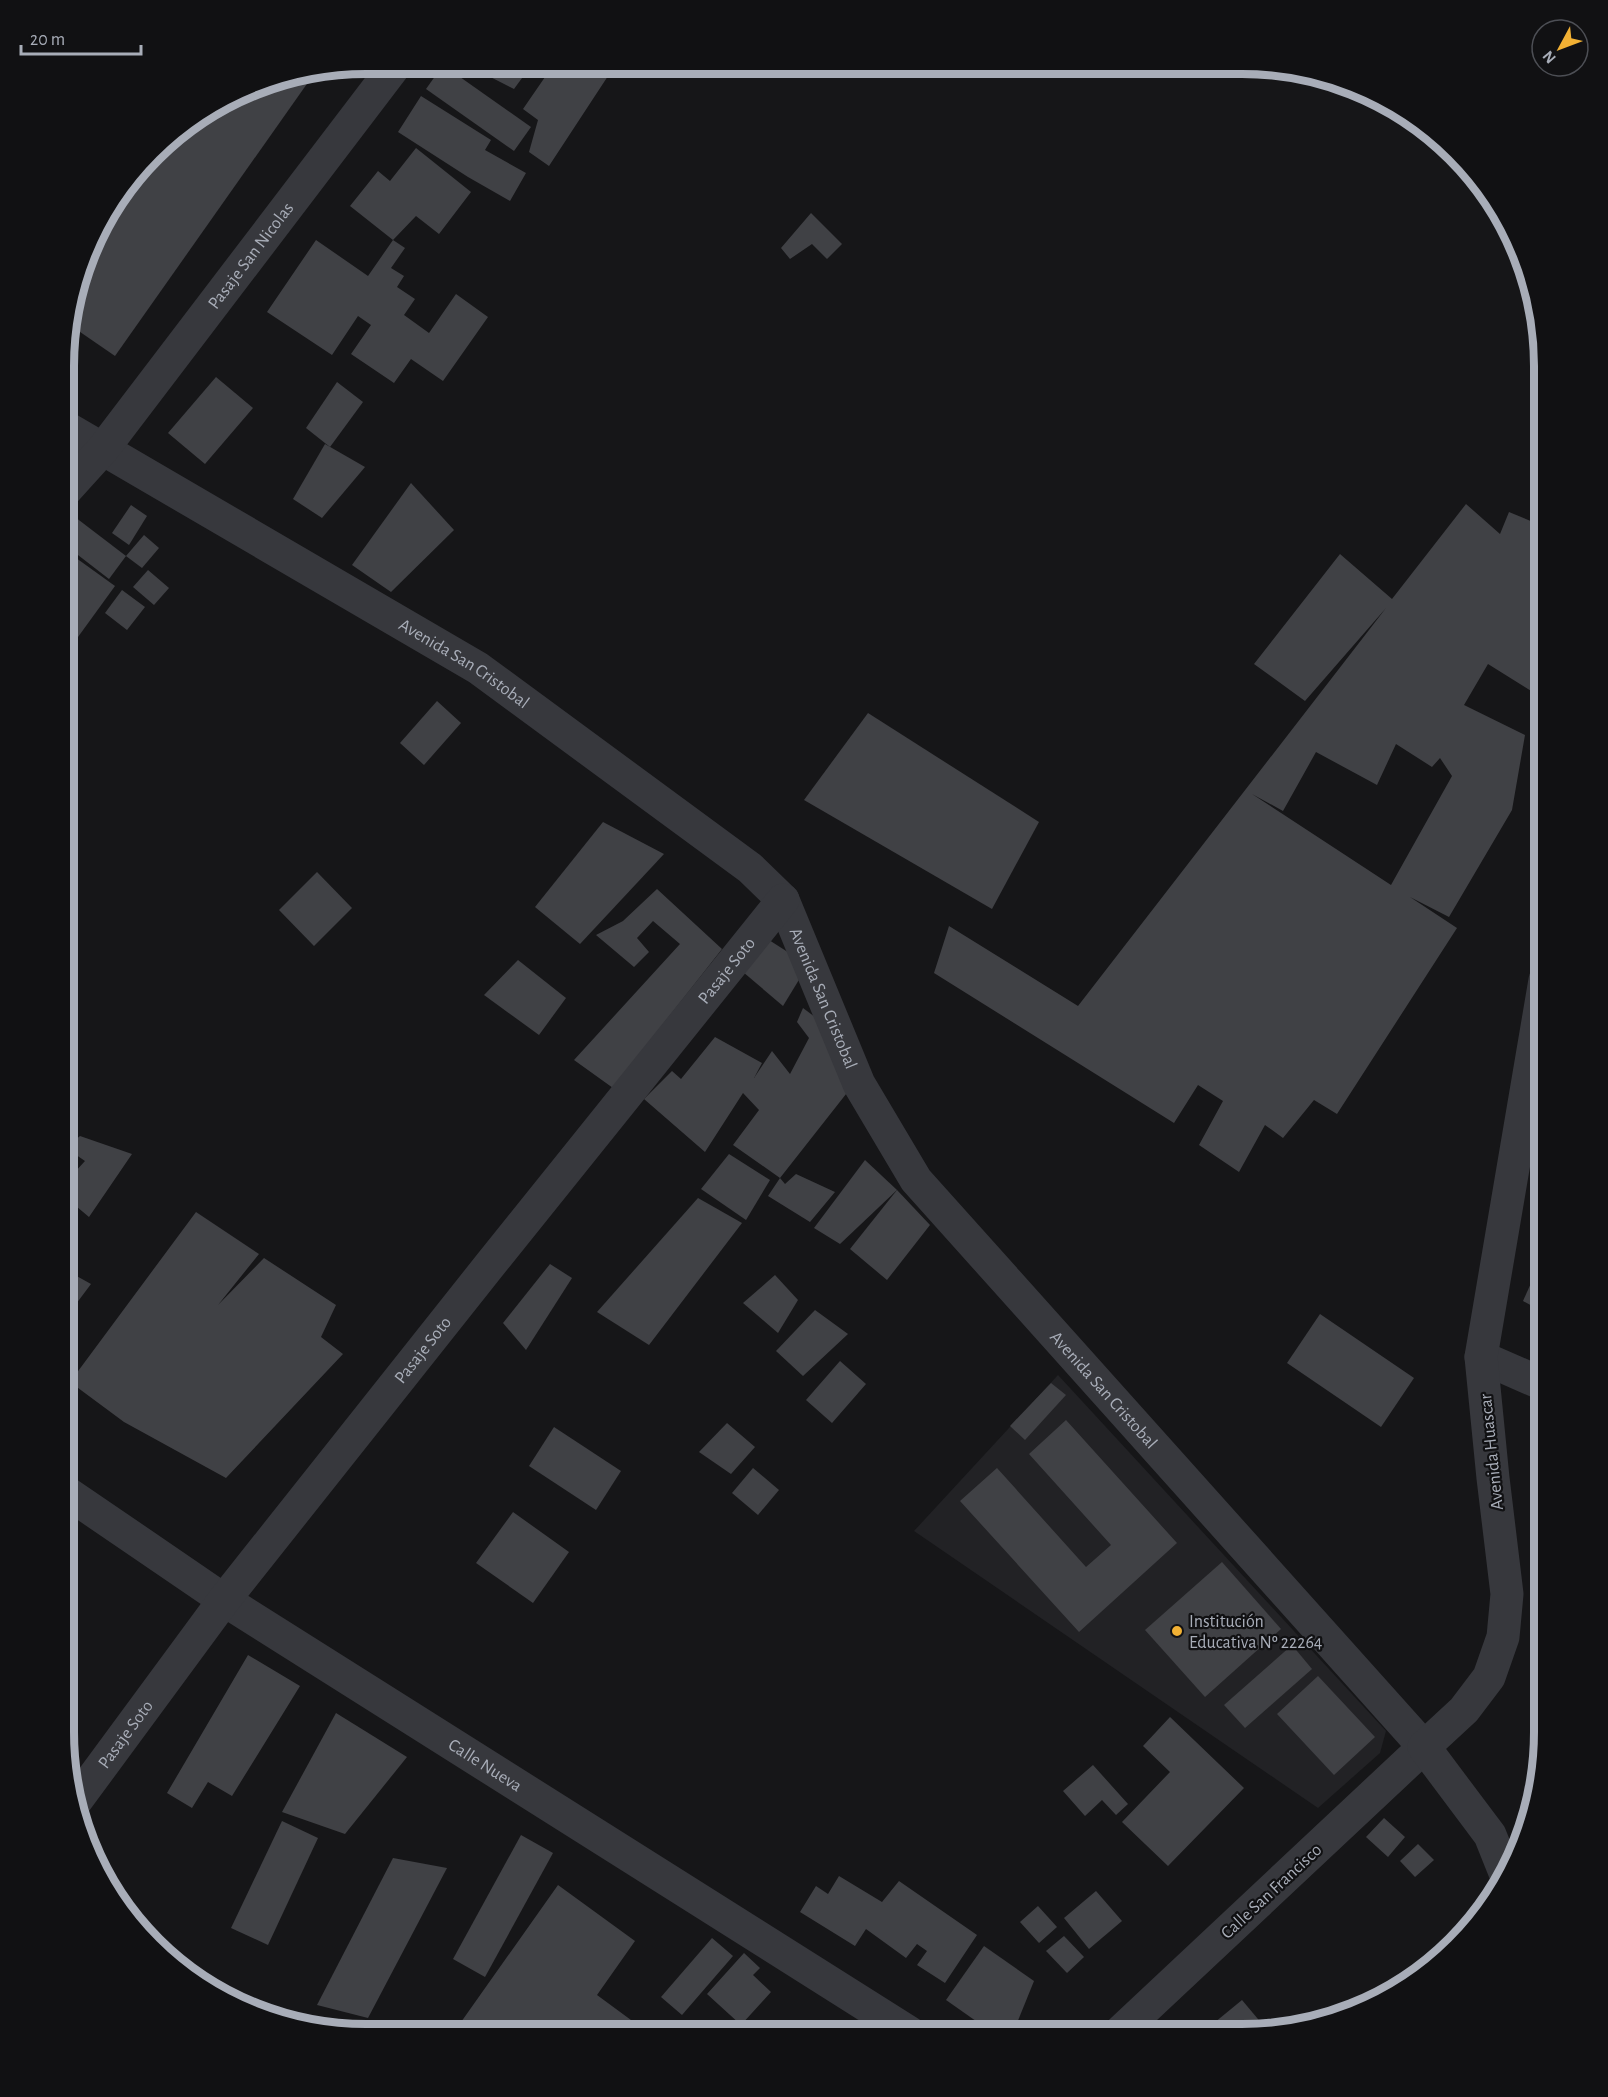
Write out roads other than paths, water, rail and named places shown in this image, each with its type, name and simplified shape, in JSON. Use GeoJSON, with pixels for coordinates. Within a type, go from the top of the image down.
{"type":"FeatureCollection","features":[{"type":"Feature","properties":{"kind":"street","name":"Pasaje San Nicolas"},"geometry":{"type":"LineString","coordinates":[[73,482],[104,449],[389,74]]}},
{"type":"Feature","properties":{"kind":"street","name":"Avenida San Cristobal"},"geometry":{"type":"LineString","coordinates":[[73,431],[478,668],[750,868],[783,900],[859,1084],[916,1180],[1424,1747]]}},
{"type":"Feature","properties":{"kind":"street","name":"Pasaje Soto"},"geometry":{"type":"LineString","coordinates":[[80,1795],[224,1600],[783,900]]}},
{"type":"Feature","properties":{"kind":"street","name":"Avenida Huascar"},"geometry":{"type":"LineString","coordinates":[[1424,1747],[1464,1710],[1489,1677],[1503,1636],[1507,1594],[1492,1478],[1481,1357],[1535,1039]]}},
{"type":"Feature","properties":{"kind":"street"},"geometry":{"type":"LineString","coordinates":[[1481,1357],[1535,1380]]}},
{"type":"Feature","properties":{"kind":"street","name":"Calle Nueva"},"geometry":{"type":"LineString","coordinates":[[73,1497],[224,1600],[896,2024]]}},
{"type":"Feature","properties":{"kind":"street"},"geometry":{"type":"LineString","coordinates":[[1424,1747],[1490,1835],[1502,1865]]}},
{"type":"Feature","properties":{"kind":"street","name":"Calle San Francisco"},"geometry":{"type":"LineString","coordinates":[[1129,2024],[1424,1747]]}},
{"type":"Feature","properties":{"kind":"place","name":"Institución Educativa Nº 22264"},"geometry":{"type":"Point","coordinates":[1177,1631]}}]}
